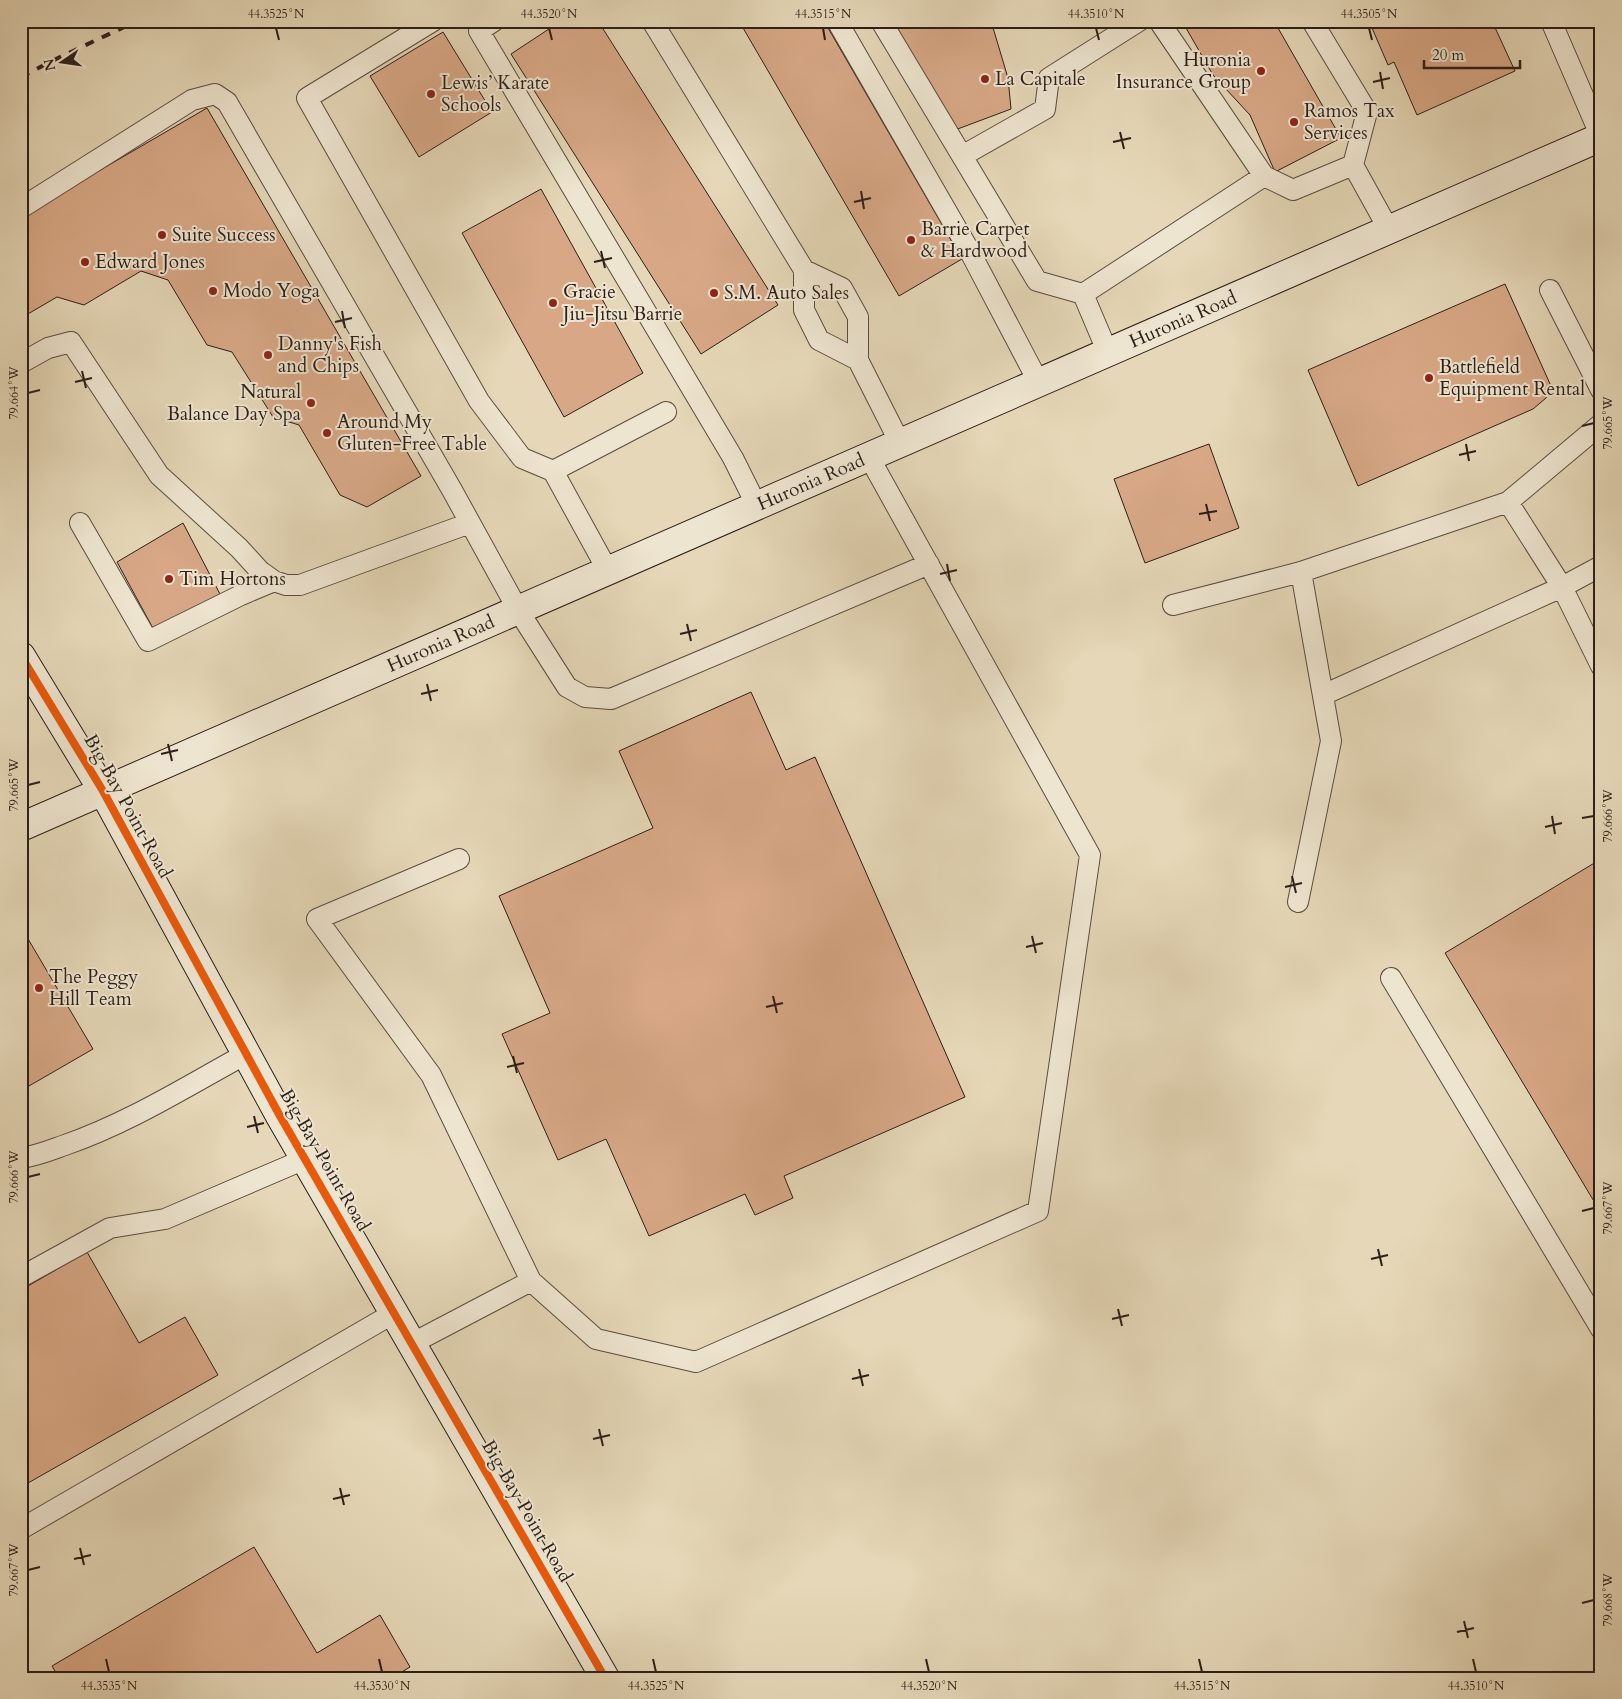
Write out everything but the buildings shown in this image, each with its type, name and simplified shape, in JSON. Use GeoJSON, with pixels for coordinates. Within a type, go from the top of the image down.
{"type":"FeatureCollection","features":[{"type":"Feature","properties":{"kind":"main road","name":"Huronia Road"},"geometry":{"type":"LineString","coordinates":[[21,827],[1601,137]]}},
{"type":"Feature","properties":{"kind":"main road","name":"Big Bay Point Road"},"geometry":{"type":"LineString","coordinates":[[21,656],[103,791],[305,1159],[605,1678]]}},
{"type":"Feature","properties":{"kind":"lane"},"geometry":{"type":"LineString","coordinates":[[433,21],[307,98],[479,401],[522,458],[553,471],[608,571]]}},
{"type":"Feature","properties":{"kind":"lane"},"geometry":{"type":"LineString","coordinates":[[494,21],[478,31],[734,458],[757,506]]}},
{"type":"Feature","properties":{"kind":"lane"},"geometry":{"type":"LineString","coordinates":[[652,21],[804,270],[804,310],[819,340],[858,360]]}},
{"type":"Feature","properties":{"kind":"lane"},"geometry":{"type":"LineString","coordinates":[[837,21],[969,250],[1039,383]]}},
{"type":"Feature","properties":{"kind":"lane"},"geometry":{"type":"LineString","coordinates":[[881,21],[1037,280],[1083,294]]}},
{"type":"Feature","properties":{"kind":"lane"},"geometry":{"type":"LineString","coordinates":[[962,156],[1045,109],[1049,78],[1139,21]]}},
{"type":"Feature","properties":{"kind":"lane"},"geometry":{"type":"LineString","coordinates":[[1159,21],[1264,176],[1293,190],[1353,165]]}},
{"type":"Feature","properties":{"kind":"lane"},"geometry":{"type":"LineString","coordinates":[[1312,21],[1367,112],[1353,165],[1389,230]]}},
{"type":"Feature","properties":{"kind":"lane"},"geometry":{"type":"LineString","coordinates":[[1551,21],[1601,137]]}},
{"type":"Feature","properties":{"kind":"lane"},"geometry":{"type":"LineString","coordinates":[[21,208],[192,100],[215,94],[227,102],[452,490],[518,610],[567,688],[585,697],[611,699],[929,564]]}},
{"type":"Feature","properties":{"kind":"lane"},"geometry":{"type":"LineString","coordinates":[[1083,294],[1264,176]]}},
{"type":"Feature","properties":{"kind":"lane"},"geometry":{"type":"LineString","coordinates":[[804,270],[842,288],[858,317],[858,360],[900,443]]}},
{"type":"Feature","properties":{"kind":"lane"},"geometry":{"type":"LineString","coordinates":[[1550,290],[1601,390]]}},
{"type":"Feature","properties":{"kind":"lane"},"geometry":{"type":"LineString","coordinates":[[1083,294],[1108,353]]}},
{"type":"Feature","properties":{"kind":"lane"},"geometry":{"type":"LineString","coordinates":[[21,363],[48,348],[71,342],[159,475],[274,582],[286,585],[300,585],[470,522]]}},
{"type":"Feature","properties":{"kind":"lane"},"geometry":{"type":"LineString","coordinates":[[553,471],[666,412]]}},
{"type":"Feature","properties":{"kind":"lane"},"geometry":{"type":"LineString","coordinates":[[1173,605],[1300,572],[1508,502],[1601,424]]}},
{"type":"Feature","properties":{"kind":"lane"},"geometry":{"type":"LineString","coordinates":[[459,859],[317,919],[431,1075],[531,1281],[596,1339],[696,1362],[1038,1211],[1090,855],[869,457]]}},
{"type":"Feature","properties":{"kind":"lane"},"geometry":{"type":"LineString","coordinates":[[1508,502],[1562,586],[1601,666]]}},
{"type":"Feature","properties":{"kind":"lane"},"geometry":{"type":"LineString","coordinates":[[80,523],[148,642],[241,595],[274,582]]}},
{"type":"Feature","properties":{"kind":"lane"},"geometry":{"type":"LineString","coordinates":[[1323,695],[1562,586],[1601,566]]}},
{"type":"Feature","properties":{"kind":"lane"},"geometry":{"type":"LineString","coordinates":[[1298,902],[1331,741],[1300,572]]}},
{"type":"Feature","properties":{"kind":"lane"},"geometry":{"type":"LineString","coordinates":[[1391,978],[1601,1329]]}},
{"type":"Feature","properties":{"kind":"lane"},"geometry":{"type":"LineString","coordinates":[[21,1158],[33,1156],[78,1141],[121,1122],[246,1054]]}},
{"type":"Feature","properties":{"kind":"lane"},"geometry":{"type":"LineString","coordinates":[[21,1277],[110,1228],[165,1218],[305,1159]]}},
{"type":"Feature","properties":{"kind":"lane"},"geometry":{"type":"LineString","coordinates":[[412,1344],[531,1281]]}},
{"type":"Feature","properties":{"kind":"lane"},"geometry":{"type":"LineString","coordinates":[[21,1529],[394,1313]]}},
{"type":"Feature","properties":{"kind":"railway"},"geometry":{"type":"LineString","coordinates":[[21,77],[137,21]]}},
{"type":"Feature","properties":{"kind":"cycle path"},"geometry":{"type":"LineString","coordinates":[[21,656],[103,791],[280,1116],[605,1678]]}},
{"type":"Feature","properties":{"kind":"place","name":"Huronia Insurance Group"},"geometry":{"type":"Point","coordinates":[1261,71]}},
{"type":"Feature","properties":{"kind":"place","name":"La Capitale"},"geometry":{"type":"Point","coordinates":[985,79]}},
{"type":"Feature","properties":{"kind":"place","name":"Lewis’ Karate Schools"},"geometry":{"type":"Point","coordinates":[431,94]}},
{"type":"Feature","properties":{"kind":"place","name":"Ramos Tax Services"},"geometry":{"type":"Point","coordinates":[1294,122]}},
{"type":"Feature","properties":{"kind":"place","name":"Suite Success"},"geometry":{"type":"Point","coordinates":[162,235]}},
{"type":"Feature","properties":{"kind":"place","name":"Barrie Carpet & Hardwood"},"geometry":{"type":"Point","coordinates":[911,240]}},
{"type":"Feature","properties":{"kind":"place","name":"Edward Jones"},"geometry":{"type":"Point","coordinates":[85,262]}},
{"type":"Feature","properties":{"kind":"place","name":"Modo Yoga"},"geometry":{"type":"Point","coordinates":[213,291]}},
{"type":"Feature","properties":{"kind":"place","name":"S.M. Auto Sales"},"geometry":{"type":"Point","coordinates":[714,293]}},
{"type":"Feature","properties":{"kind":"place","name":"Gracie Jiu-Jitsu Barrie"},"geometry":{"type":"Point","coordinates":[553,303]}},
{"type":"Feature","properties":{"kind":"place","name":"Danny's Fish and Chips"},"geometry":{"type":"Point","coordinates":[268,355]}},
{"type":"Feature","properties":{"kind":"place","name":"Battlefield Equipment Rental"},"geometry":{"type":"Point","coordinates":[1429,378]}},
{"type":"Feature","properties":{"kind":"place","name":"Natural Balance Day Spa"},"geometry":{"type":"Point","coordinates":[311,403]}},
{"type":"Feature","properties":{"kind":"place","name":"Around My Gluten-Free Table"},"geometry":{"type":"Point","coordinates":[327,433]}},
{"type":"Feature","properties":{"kind":"place","name":"Tim Hortons"},"geometry":{"type":"Point","coordinates":[169,579]}},
{"type":"Feature","properties":{"kind":"place","name":"The Peggy Hill Team"},"geometry":{"type":"Point","coordinates":[39,988]}}]}
